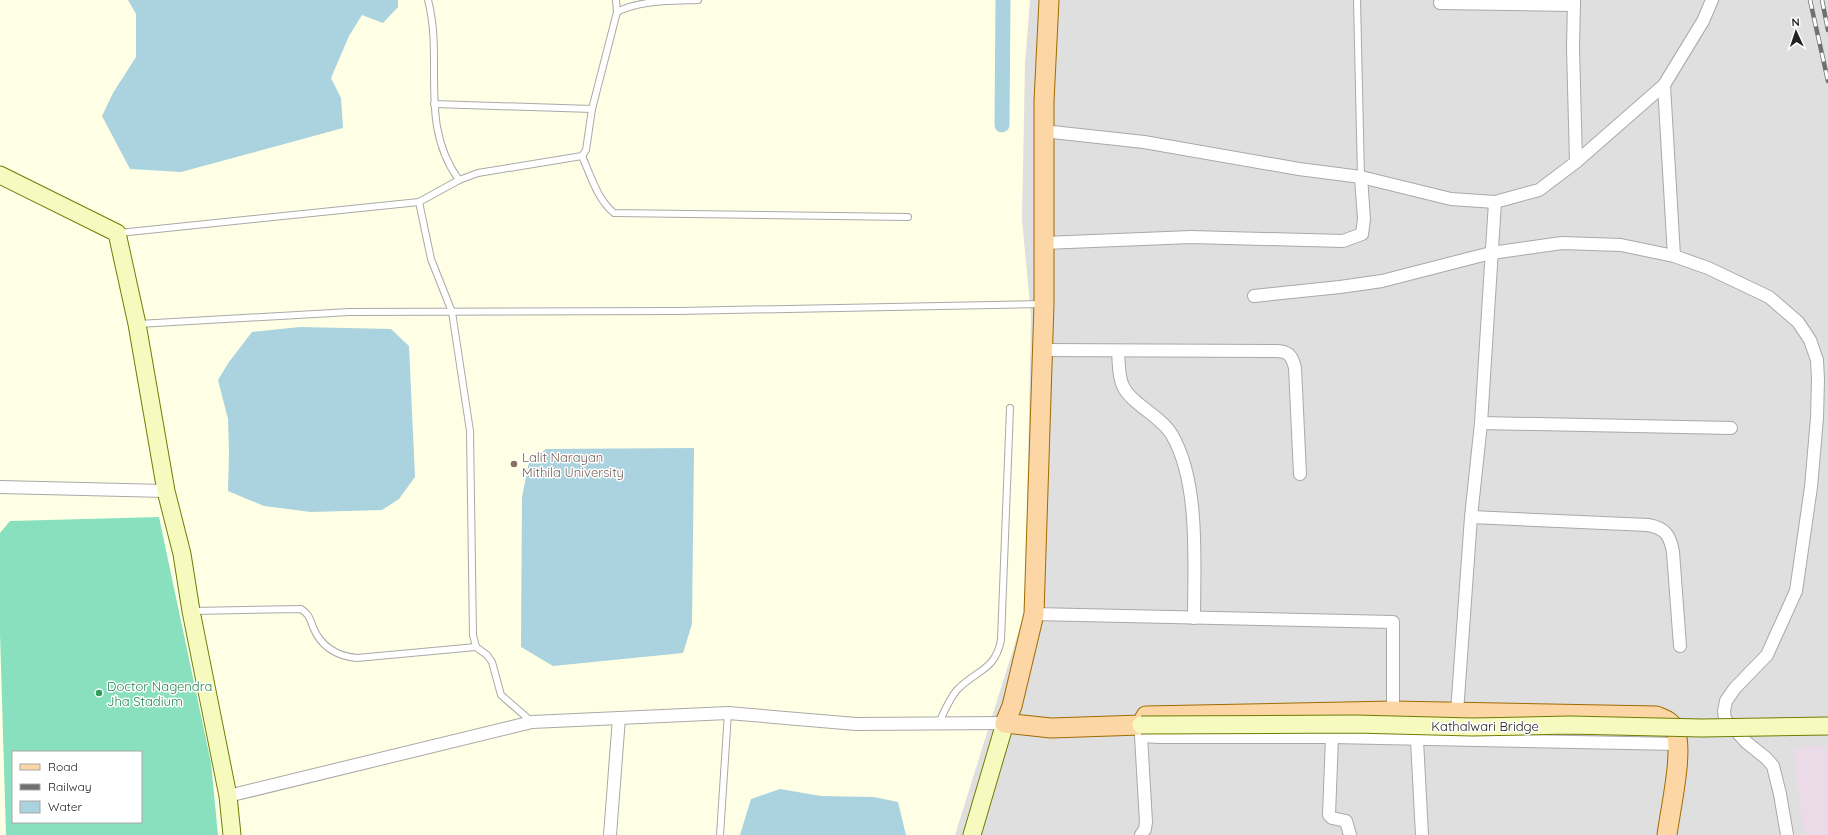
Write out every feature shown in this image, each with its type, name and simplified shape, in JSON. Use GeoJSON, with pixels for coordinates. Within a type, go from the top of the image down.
{"type":"FeatureCollection","features":[{"type":"Feature","properties":{"kind":"main road"},"geometry":{"type":"LineString","coordinates":[[972,835],[1005,723],[1012,706],[1034,614],[1044,304],[1044,131],[1049,0]]}},
{"type":"Feature","properties":{"kind":"main road"},"geometry":{"type":"LineString","coordinates":[[0,175],[117,234],[137,324],[166,491],[182,554],[191,611],[228,796],[232,835]]}},
{"type":"Feature","properties":{"kind":"main road"},"geometry":{"type":"LineString","coordinates":[[1005,723],[1051,728],[1141,730],[1146,716],[1393,711],[1656,716],[1671,723],[1675,729],[1678,744],[1667,835]]}},
{"type":"Feature","properties":{"kind":"main road","name":"Kathalwari Bridge"},"geometry":{"type":"LineString","coordinates":[[1141,730],[1355,724],[1472,727],[1570,725],[1702,728],[1828,726]]}},
{"type":"Feature","properties":{"kind":"street"},"geometry":{"type":"LineString","coordinates":[[1044,131],[1144,142],[1299,169],[1361,177],[1451,199],[1494,202],[1539,190],[1576,162],[1664,85],[1703,21],[1712,0]]}},
{"type":"Feature","properties":{"kind":"street"},"geometry":{"type":"LineString","coordinates":[[1440,3],[1574,3],[1576,162]]}},
{"type":"Feature","properties":{"kind":"street"},"geometry":{"type":"LineString","coordinates":[[1664,85],[1674,256]]}},
{"type":"Feature","properties":{"kind":"street"},"geometry":{"type":"LineString","coordinates":[[1044,243],[1191,237],[1343,241],[1362,234],[1364,219],[1361,177]]}},
{"type":"Feature","properties":{"kind":"street"},"geometry":{"type":"LineString","coordinates":[[1457,712],[1471,517],[1481,423],[1494,202]]}},
{"type":"Feature","properties":{"kind":"street"},"geometry":{"type":"LineString","coordinates":[[1254,296],[1382,281],[1491,253],[1562,243],[1621,245],[1674,256],[1708,268],[1769,297],[1798,322],[1810,340],[1817,360],[1817,418],[1811,488],[1796,591],[1767,655],[1735,688],[1726,700],[1724,711],[1726,720],[1746,742],[1766,758],[1773,766],[1780,794],[1787,835]]}},
{"type":"Feature","properties":{"kind":"street"},"geometry":{"type":"LineString","coordinates":[[1042,350],[1288,352],[1292,356],[1295,368],[1300,474]]}},
{"type":"Feature","properties":{"kind":"street"},"geometry":{"type":"LineString","coordinates":[[1118,350],[1121,379],[1124,389],[1162,423],[1172,435],[1183,464],[1192,502],[1194,531],[1194,618]]}},
{"type":"Feature","properties":{"kind":"street"},"geometry":{"type":"LineString","coordinates":[[1481,423],[1731,428]]}},
{"type":"Feature","properties":{"kind":"street"},"geometry":{"type":"LineString","coordinates":[[0,487],[166,491]]}},
{"type":"Feature","properties":{"kind":"street"},"geometry":{"type":"LineString","coordinates":[[1471,517],[1648,525],[1664,530],[1671,542],[1673,552],[1680,646]]}},
{"type":"Feature","properties":{"kind":"street"},"geometry":{"type":"LineString","coordinates":[[1034,614],[1393,622],[1393,711]]}},
{"type":"Feature","properties":{"kind":"street"},"geometry":{"type":"LineString","coordinates":[[228,796],[532,722],[728,713],[856,724],[939,725],[1005,723]]}},
{"type":"Feature","properties":{"kind":"street"},"geometry":{"type":"LineString","coordinates":[[610,835],[620,718]]}},
{"type":"Feature","properties":{"kind":"street"},"geometry":{"type":"LineString","coordinates":[[1141,835],[1145,829],[1146,822],[1141,730],[1160,737],[1332,737],[1417,740],[1678,744]]}},
{"type":"Feature","properties":{"kind":"street"},"geometry":{"type":"LineString","coordinates":[[1332,737],[1329,815],[1332,818],[1346,821],[1350,835]]}},
{"type":"Feature","properties":{"kind":"street"},"geometry":{"type":"LineString","coordinates":[[1417,740],[1422,835]]}},
{"type":"Feature","properties":{"kind":"lane"},"geometry":{"type":"LineString","coordinates":[[428,0],[433,32],[434,104],[438,138],[448,166],[459,180]]}},
{"type":"Feature","properties":{"kind":"lane"},"geometry":{"type":"LineString","coordinates":[[117,234],[419,202],[459,180],[478,173],[582,156],[586,150],[592,110],[617,12],[616,0]]}},
{"type":"Feature","properties":{"kind":"lane"},"geometry":{"type":"LineString","coordinates":[[617,12],[627,6],[642,3],[698,0]]}},
{"type":"Feature","properties":{"kind":"lane"},"geometry":{"type":"LineString","coordinates":[[1357,0],[1361,177]]}},
{"type":"Feature","properties":{"kind":"lane"},"geometry":{"type":"LineString","coordinates":[[434,104],[592,110]]}},
{"type":"Feature","properties":{"kind":"lane"},"geometry":{"type":"LineString","coordinates":[[582,156],[599,197],[614,213],[908,217]]}},
{"type":"Feature","properties":{"kind":"lane"},"geometry":{"type":"LineString","coordinates":[[419,202],[431,259],[452,312],[470,431],[473,635],[476,646],[487,655],[492,662],[501,695],[532,722]]}},
{"type":"Feature","properties":{"kind":"lane"},"geometry":{"type":"LineString","coordinates":[[137,324],[349,312],[679,311],[1044,304]]}},
{"type":"Feature","properties":{"kind":"lane"},"geometry":{"type":"LineString","coordinates":[[939,725],[955,691],[990,664],[999,651],[1001,640],[1010,408]]}},
{"type":"Feature","properties":{"kind":"lane"},"geometry":{"type":"LineString","coordinates":[[191,611],[289,608],[301,610],[307,613],[322,642],[343,656],[357,658],[476,646]]}},
{"type":"Feature","properties":{"kind":"lane"},"geometry":{"type":"LineString","coordinates":[[720,835],[728,713]]}},
{"type":"Feature","properties":{"kind":"shaded area"},"geometry":{"type":"Polygon","coordinates":[[[0,0],[1828,0],[1828,835],[0,835],[0,0]]]}},
{"type":"Feature","properties":{"kind":"shaded area","name":"Lalit Narayan Mithila University"},"geometry":{"type":"Polygon","coordinates":[[[0,0],[1030,0],[1025,63],[1022,220],[1031,316],[1025,611],[955,835],[0,835],[0,0]]]}},
{"type":"Feature","properties":{"kind":"shaded area"},"geometry":{"type":"Polygon","coordinates":[[[1828,746],[1828,835],[1804,835],[1793,747],[1828,746]]]}},
{"type":"Feature","properties":{"kind":"green space","name":"Doctor Nagendra Jha Stadium"},"geometry":{"type":"Polygon","coordinates":[[[159,517],[211,763],[218,835],[6,835],[0,633],[0,533],[10,521],[159,517]]]}},
{"type":"Feature","properties":{"kind":"water"},"geometry":{"type":"Polygon","coordinates":[[[128,0],[398,0],[398,7],[383,23],[362,15],[349,36],[331,78],[341,98],[343,128],[181,172],[130,169],[102,116],[113,93],[136,57],[136,14],[128,0]]]}},
{"type":"Feature","properties":{"kind":"water"},"geometry":{"type":"Polygon","coordinates":[[[300,327],[391,329],[409,346],[415,477],[399,499],[382,510],[311,512],[264,506],[228,491],[228,419],[218,380],[229,362],[252,332],[300,327]]]}},
{"type":"Feature","properties":{"kind":"water"},"geometry":{"type":"Polygon","coordinates":[[[694,448],[692,624],[683,653],[553,666],[521,647],[522,497],[529,462],[546,449],[694,448]]]}},
{"type":"Feature","properties":{"kind":"water"},"geometry":{"type":"Polygon","coordinates":[[[780,789],[821,796],[874,797],[898,802],[906,835],[740,835],[751,799],[780,789]]]}},
{"type":"Feature","properties":{"kind":"waterway"},"geometry":{"type":"LineString","coordinates":[[1002,125],[1003,0]]}},
{"type":"Feature","properties":{"kind":"railway"},"geometry":{"type":"LineString","coordinates":[[1810,0],[1828,81]]}},
{"type":"Feature","properties":{"kind":"railway"},"geometry":{"type":"LineString","coordinates":[[1822,0],[1828,30]]}},
{"type":"Feature","properties":{"kind":"place","name":"Lalit Narayan Mithila University"},"geometry":{"type":"Point","coordinates":[514,464]}},
{"type":"Feature","properties":{"kind":"place","name":"Doctor Nagendra Jha Stadium"},"geometry":{"type":"Point","coordinates":[99,693]}}]}
